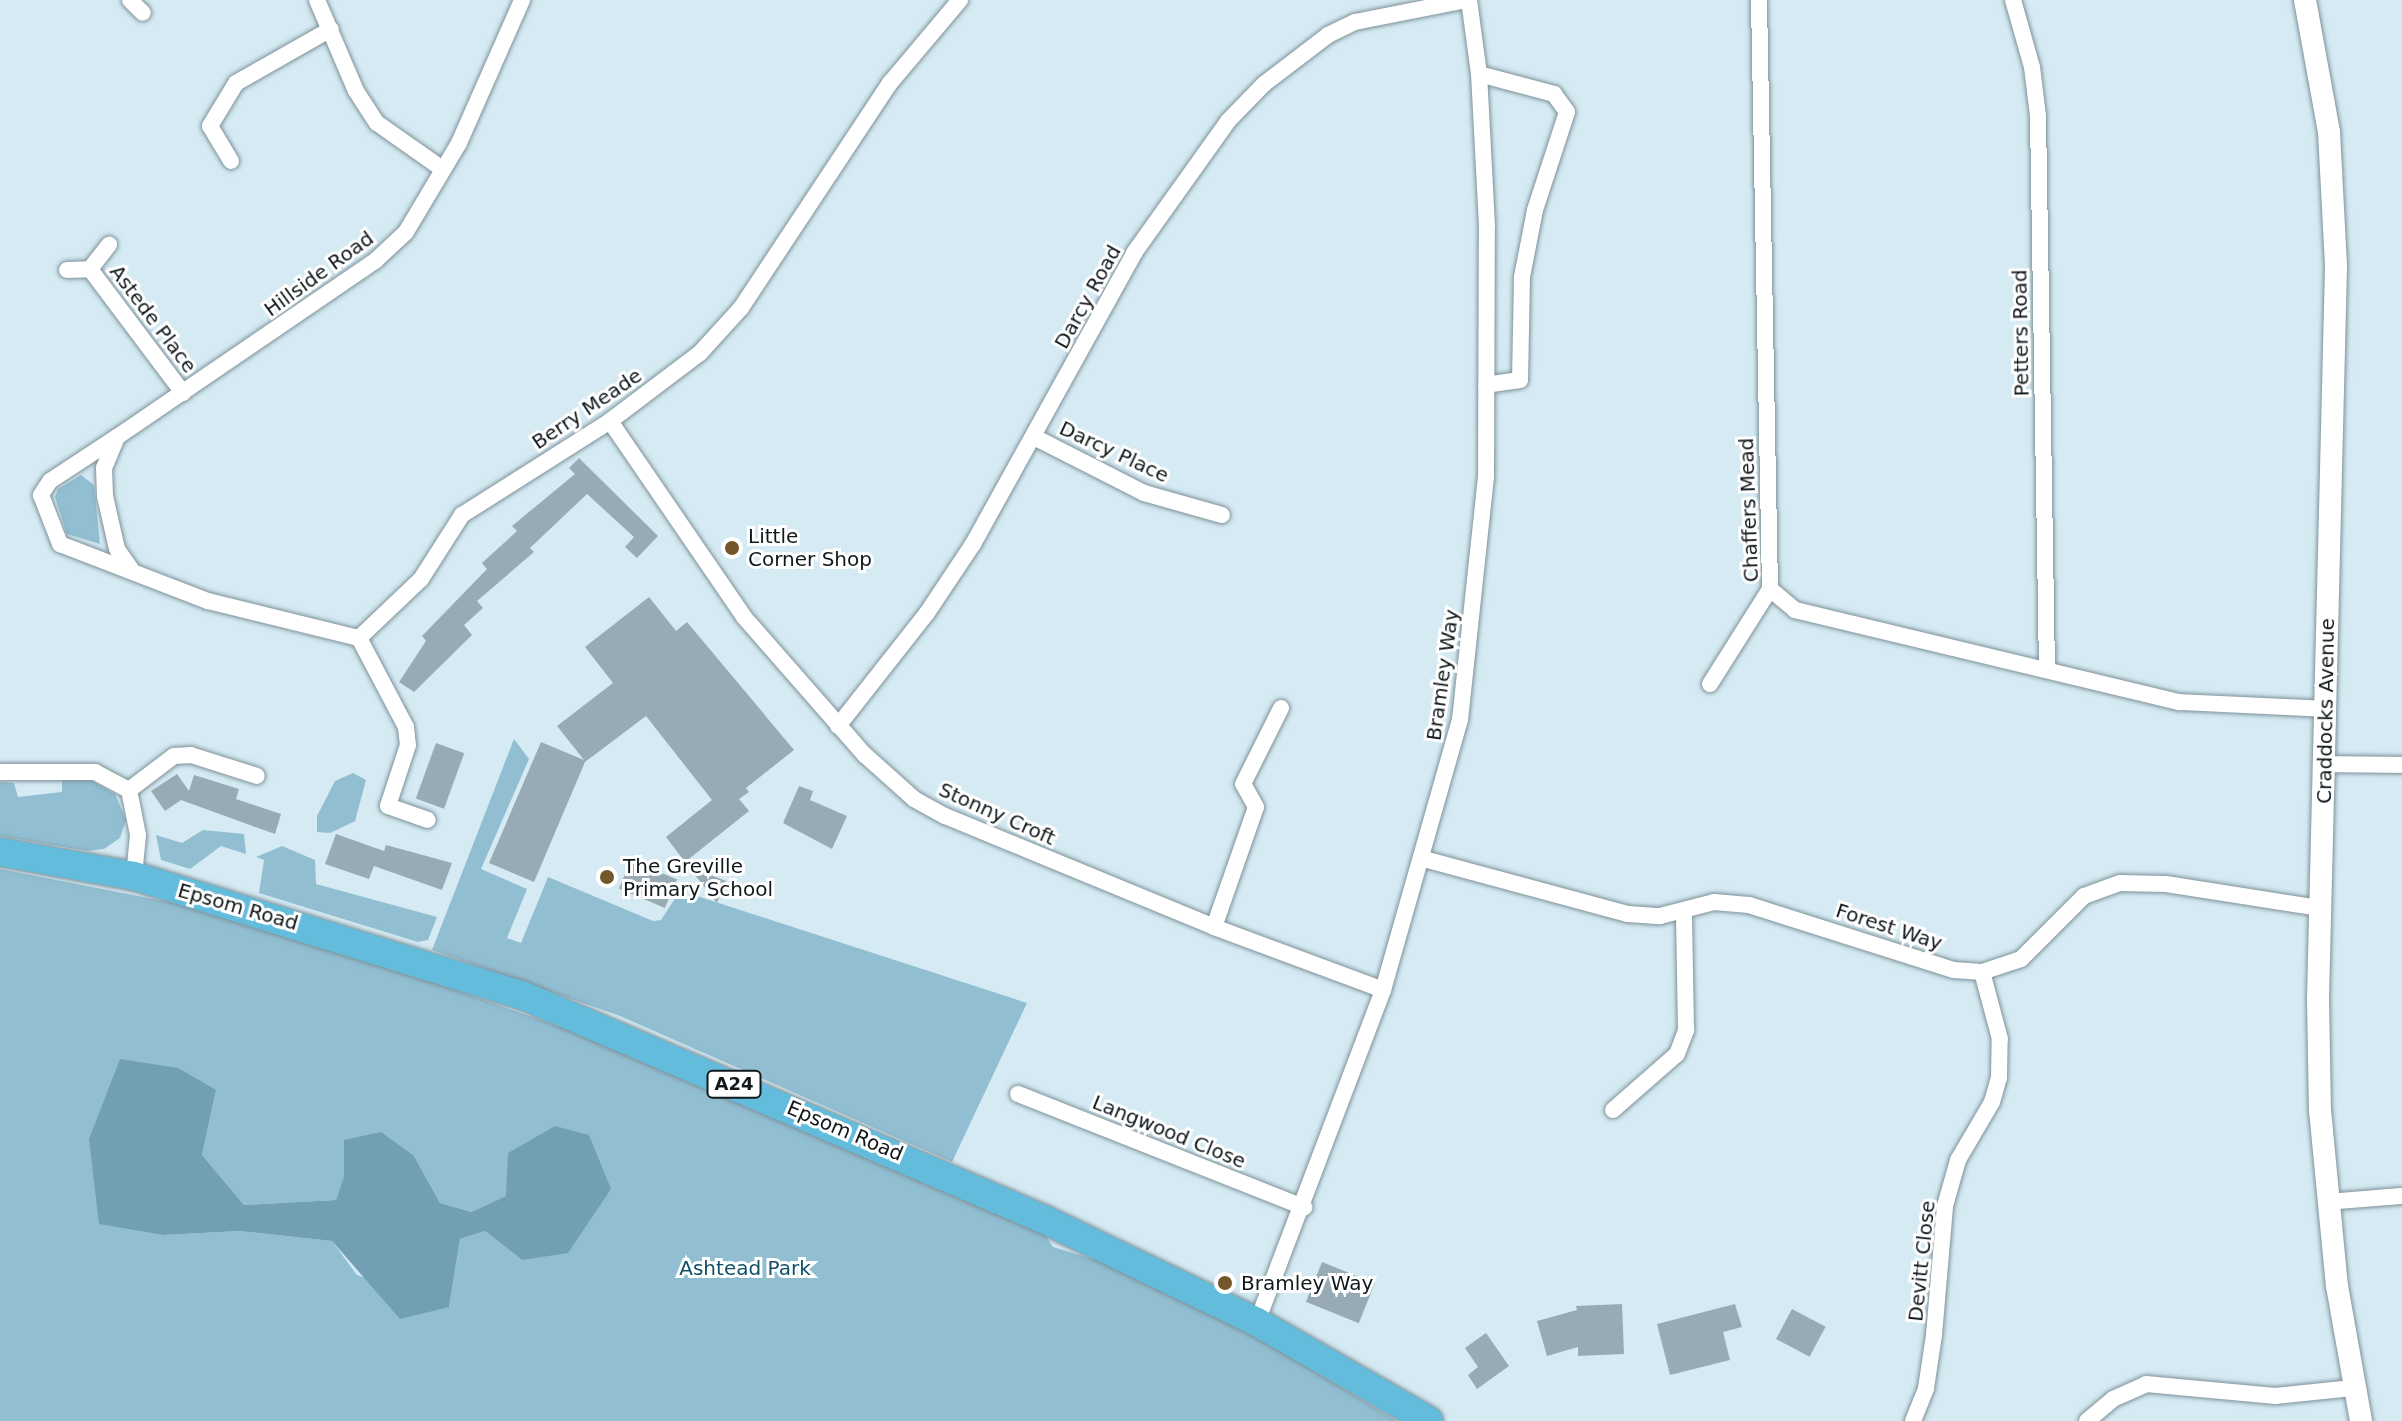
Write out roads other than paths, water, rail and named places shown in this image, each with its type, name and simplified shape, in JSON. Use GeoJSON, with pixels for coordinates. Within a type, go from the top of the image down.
{"type":"FeatureCollection","features":[{"type":"Feature","properties":{"kind":"highway","name":"Epsom Road"},"geometry":{"type":"LineString","coordinates":[[0,852],[134,876],[524,996],[921,1164],[1257,1322],[1429,1421]]}},
{"type":"Feature","properties":{"kind":"street"},"geometry":{"type":"LineString","coordinates":[[130,0],[143,13]]}},
{"type":"Feature","properties":{"kind":"street"},"geometry":{"type":"LineString","coordinates":[[317,0],[356,91],[377,123],[441,168]]}},
{"type":"Feature","properties":{"kind":"street","name":"Hillside Road"},"geometry":{"type":"LineString","coordinates":[[131,569],[60,544],[41,495],[50,481],[375,261],[420,213],[441,168],[459,143],[522,0]]}},
{"type":"Feature","properties":{"kind":"street","name":"Berry Meade"},"geometry":{"type":"LineString","coordinates":[[359,638],[421,579],[462,515],[610,421],[700,353],[741,308],[890,83],[960,0]]}},
{"type":"Feature","properties":{"kind":"street","name":"Bramley Way"},"geometry":{"type":"LineString","coordinates":[[1257,1322],[1304,1207],[1383,990],[1424,859],[1460,720],[1486,476],[1487,226],[1479,74],[1468,0]]}},
{"type":"Feature","properties":{"kind":"street","name":"Darcy Road"},"geometry":{"type":"LineString","coordinates":[[838,726],[927,613],[1036,438],[1134,253],[1228,121],[1286,65],[1328,35],[1355,22],[1468,0]]}},
{"type":"Feature","properties":{"kind":"street","name":"Chaffers Mead"},"geometry":{"type":"LineString","coordinates":[[1759,0],[1770,589],[1795,610],[2179,702],[2326,709]]}},
{"type":"Feature","properties":{"kind":"street","name":"Petters Road"},"geometry":{"type":"LineString","coordinates":[[2013,0],[2038,116],[2047,670]]}},
{"type":"Feature","properties":{"kind":"street","name":"Craddocks Avenue"},"geometry":{"type":"LineString","coordinates":[[2305,0],[2329,132],[2335,252],[2320,908],[2320,1110],[2327,1202],[2353,1388],[2361,1421]]}},
{"type":"Feature","properties":{"kind":"street"},"geometry":{"type":"LineString","coordinates":[[231,161],[210,126],[236,83],[331,29]]}},
{"type":"Feature","properties":{"kind":"street"},"geometry":{"type":"LineString","coordinates":[[1479,74],[1554,94],[1567,112],[1535,210],[1522,277],[1520,380],[1486,385]]}},
{"type":"Feature","properties":{"kind":"street","name":"Astede Place"},"geometry":{"type":"LineString","coordinates":[[67,270],[90,269],[109,245]]}},
{"type":"Feature","properties":{"kind":"street","name":"Astede Place"},"geometry":{"type":"LineString","coordinates":[[90,269],[183,393]]}},
{"type":"Feature","properties":{"kind":"street","name":"Stonny Croft"},"geometry":{"type":"LineString","coordinates":[[610,421],[724,590],[838,726],[891,781],[945,816],[1214,927],[1383,990]]}},
{"type":"Feature","properties":{"kind":"street"},"geometry":{"type":"LineString","coordinates":[[117,437],[104,468],[105,496],[117,549],[131,569],[208,601],[359,638],[406,727],[408,745],[388,806],[428,820]]}},
{"type":"Feature","properties":{"kind":"street","name":"Darcy Place"},"geometry":{"type":"LineString","coordinates":[[1036,438],[1144,493],[1222,515]]}},
{"type":"Feature","properties":{"kind":"street"},"geometry":{"type":"LineString","coordinates":[[1710,684],[1770,589]]}},
{"type":"Feature","properties":{"kind":"street"},"geometry":{"type":"LineString","coordinates":[[1214,927],[1256,807],[1243,784],[1281,708]]}},
{"type":"Feature","properties":{"kind":"street"},"geometry":{"type":"LineString","coordinates":[[129,790],[174,756],[191,755],[257,776]]}},
{"type":"Feature","properties":{"kind":"street"},"geometry":{"type":"LineString","coordinates":[[2325,764],[2402,765]]}},
{"type":"Feature","properties":{"kind":"street"},"geometry":{"type":"LineString","coordinates":[[0,772],[95,772],[129,790]]}},
{"type":"Feature","properties":{"kind":"street"},"geometry":{"type":"LineString","coordinates":[[129,790],[138,835],[134,876]]}},
{"type":"Feature","properties":{"kind":"street","name":"Forest Way"},"geometry":{"type":"LineString","coordinates":[[1424,859],[1628,914],[1684,912],[1714,902],[1749,905],[1954,970],[1982,972],[2021,959],[2084,896],[2120,883],[2166,884],[2320,908]]}},
{"type":"Feature","properties":{"kind":"street"},"geometry":{"type":"LineString","coordinates":[[1613,1110],[1677,1054],[1686,1030],[1684,912]]}},
{"type":"Feature","properties":{"kind":"street","name":"Devitt Close"},"geometry":{"type":"LineString","coordinates":[[1913,1421],[1926,1388],[1934,1335],[1945,1206],[1958,1160],[1992,1102],[1999,1078],[2000,1039],[1982,972]]}},
{"type":"Feature","properties":{"kind":"street","name":"Langwood Close"},"geometry":{"type":"LineString","coordinates":[[1018,1094],[1304,1207]]}},
{"type":"Feature","properties":{"kind":"street"},"geometry":{"type":"LineString","coordinates":[[2327,1202],[2402,1196]]}},
{"type":"Feature","properties":{"kind":"street"},"geometry":{"type":"LineString","coordinates":[[2087,1421],[2113,1399],[2146,1384],[2275,1396],[2353,1388]]}},
{"type":"Feature","properties":{"kind":"place","name":"Little Corner Shop"},"geometry":{"type":"Point","coordinates":[732,548]}},
{"type":"Feature","properties":{"kind":"place","name":"The Greville Primary School"},"geometry":{"type":"Point","coordinates":[607,877]}},
{"type":"Feature","properties":{"kind":"place","name":"Bramley Way"},"geometry":{"type":"Point","coordinates":[1225,1283]}},
{"type":"Feature","properties":{"kind":"park label","name":"Ashtead Park"},"geometry":{"type":"Point","coordinates":[745,1268]}}]}
